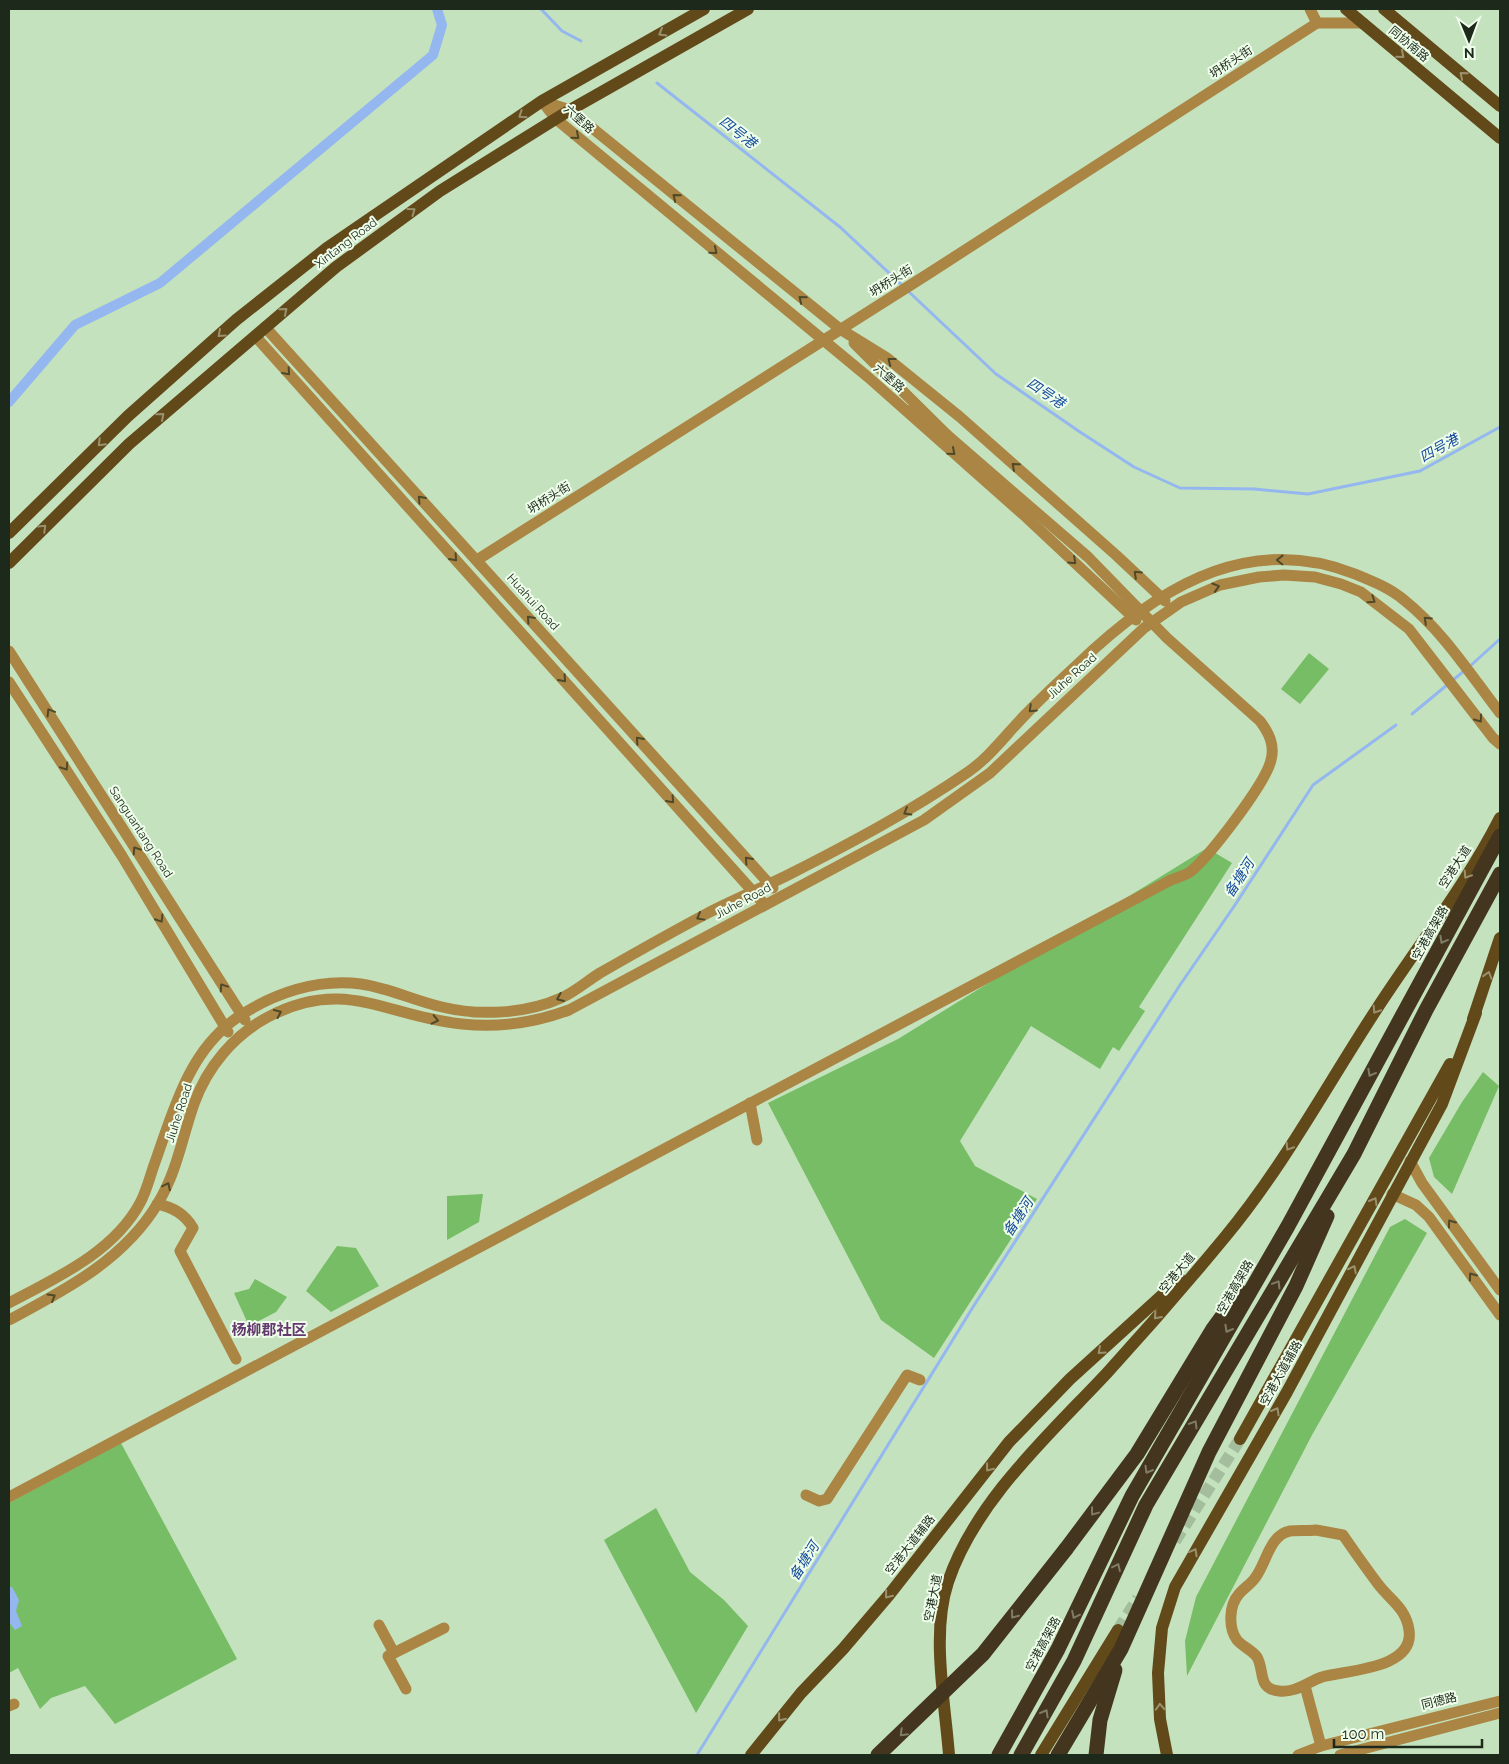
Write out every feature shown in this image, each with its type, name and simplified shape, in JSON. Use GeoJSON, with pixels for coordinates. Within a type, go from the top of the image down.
{"type":"FeatureCollection","features":[{"type":"Feature","properties":{"kind":"highway","name":"空港高架路"},"geometry":{"type":"LineString","coordinates":[[999,1755],[1058,1649],[1132,1496],[1288,1226],[1500,836]]}},
{"type":"Feature","properties":{"kind":"highway"},"geometry":{"type":"LineString","coordinates":[[1058,1755],[1121,1649],[1209,1452],[1296,1286],[1354,1154],[1426,1010],[1500,874]]}},
{"type":"Feature","properties":{"kind":"highway"},"geometry":{"type":"LineString","coordinates":[[1021,1755],[1074,1661],[1146,1505],[1354,1154]]}},
{"type":"Feature","properties":{"kind":"highway"},"geometry":{"type":"LineString","coordinates":[[878,1755],[983,1654],[1066,1549],[1137,1454],[1213,1329],[1288,1226]]}},
{"type":"Feature","properties":{"kind":"highway"},"geometry":{"type":"LineString","coordinates":[[1096,1755],[1100,1720],[1121,1649]]}},
{"type":"Feature","properties":{"kind":"main road","name":"Xintang Road"},"geometry":{"type":"LineString","coordinates":[[9,533],[128,416],[236,320],[327,248],[542,101],[704,9]]}},
{"type":"Feature","properties":{"kind":"main road","name":"Xintang Road"},"geometry":{"type":"LineString","coordinates":[[9,563],[129,444],[336,267],[440,190],[570,110],[748,9]]}},
{"type":"Feature","properties":{"kind":"main road","name":"同协南路"},"geometry":{"type":"LineString","coordinates":[[1346,9],[1500,138]]}},
{"type":"Feature","properties":{"kind":"main road","name":"同协南路"},"geometry":{"type":"LineString","coordinates":[[1384,9],[1500,106]]}},
{"type":"Feature","properties":{"kind":"main road","name":"空港大道"},"geometry":{"type":"LineString","coordinates":[[949,1755],[942,1669],[941,1622],[948,1583],[966,1542],[994,1499],[1011,1478],[1174,1298],[1227,1235],[1268,1180],[1379,1004],[1417,952],[1488,841],[1500,818]]}},
{"type":"Feature","properties":{"kind":"main road"},"geometry":{"type":"LineString","coordinates":[[1240,1439],[1430,1102],[1476,1013],[1500,938]]}},
{"type":"Feature","properties":{"kind":"main road","name":"空港大道辅路"},"geometry":{"type":"LineString","coordinates":[[1167,1755],[1160,1719],[1158,1672],[1162,1628],[1175,1587],[1292,1384],[1392,1194],[1442,1104],[1476,1013]]}},
{"type":"Feature","properties":{"kind":"main road","name":"空港大道辅路"},"geometry":{"type":"LineString","coordinates":[[751,1755],[801,1693],[843,1649],[889,1595],[1009,1442],[1070,1379],[1227,1235]]}},
{"type":"Feature","properties":{"kind":"main road"},"geometry":{"type":"LineString","coordinates":[[1041,1755],[1118,1630]]}},
{"type":"Feature","properties":{"kind":"street"},"geometry":{"type":"LineString","coordinates":[[1310,9],[1317,23],[1364,23]]}},
{"type":"Feature","properties":{"kind":"street","name":"坍桥头街"},"geometry":{"type":"LineString","coordinates":[[477,560],[928,274],[1317,23]]}},
{"type":"Feature","properties":{"kind":"street","name":"六堡路"},"geometry":{"type":"LineString","coordinates":[[542,101],[570,110],[840,329],[887,358],[960,417],[1172,608]]}},
{"type":"Feature","properties":{"kind":"street","name":"六堡路"},"geometry":{"type":"LineString","coordinates":[[542,101],[556,119],[822,341],[868,377],[1026,517],[1144,628]]}},
{"type":"Feature","properties":{"kind":"street","name":"Huahui Road"},"geometry":{"type":"LineString","coordinates":[[265,327],[781,896]]}},
{"type":"Feature","properties":{"kind":"street"},"geometry":{"type":"LineString","coordinates":[[840,329],[947,435]]}},
{"type":"Feature","properties":{"kind":"street"},"geometry":{"type":"LineString","coordinates":[[255,336],[765,905]]}},
{"type":"Feature","properties":{"kind":"street"},"geometry":{"type":"LineString","coordinates":[[9,1497],[1168,881],[1188,874],[1200,863],[1255,793],[1271,760],[1272,743],[1260,721],[1167,638],[1088,557],[905,400],[868,377]]}},
{"type":"Feature","properties":{"kind":"street","name":"Jiuhe Road"},"geometry":{"type":"LineString","coordinates":[[9,1303],[64,1274],[107,1243],[127,1223],[141,1202],[177,1099],[188,1076],[198,1058],[224,1027],[242,1015],[270,999],[294,990],[321,984],[343,983],[381,988],[443,1008],[482,1012],[544,1004],[575,991],[606,969],[709,912],[909,811],[973,769],[1029,711],[1132,616],[1199,576],[1243,562],[1264,559],[1320,563],[1364,578],[1400,596],[1432,625],[1500,713]]}},
{"type":"Feature","properties":{"kind":"street","name":"Jiuhe Road"},"geometry":{"type":"LineString","coordinates":[[9,1320],[101,1267],[132,1238],[157,1204],[178,1161],[194,1104],[202,1084],[233,1040],[250,1028],[283,1010],[305,1002],[342,998],[461,1024],[490,1026],[543,1020],[569,1010],[924,820],[990,773],[1144,628],[1172,608],[1206,590],[1259,577],[1284,575],[1315,577],[1342,584],[1361,592],[1409,629],[1442,669],[1493,738],[1500,744]]}},
{"type":"Feature","properties":{"kind":"street","name":"Sanguantang Road"},"geometry":{"type":"LineString","coordinates":[[9,651],[250,1028]]}},
{"type":"Feature","properties":{"kind":"street"},"geometry":{"type":"LineString","coordinates":[[9,682],[122,856],[233,1040]]}},
{"type":"Feature","properties":{"kind":"street"},"geometry":{"type":"LineString","coordinates":[[750,1103],[757,1140]]}},
{"type":"Feature","properties":{"kind":"street"},"geometry":{"type":"LineString","coordinates":[[1410,1161],[1422,1183],[1500,1290]]}},
{"type":"Feature","properties":{"kind":"street"},"geometry":{"type":"LineString","coordinates":[[1392,1194],[1416,1205],[1429,1217],[1500,1315]]}},
{"type":"Feature","properties":{"kind":"street"},"geometry":{"type":"LineString","coordinates":[[157,1204],[167,1206],[186,1216],[193,1228],[180,1250],[236,1359]]}},
{"type":"Feature","properties":{"kind":"street"},"geometry":{"type":"LineString","coordinates":[[806,1495],[818,1501],[827,1499],[907,1375],[920,1380]]}},
{"type":"Feature","properties":{"kind":"street"},"geometry":{"type":"LineString","coordinates":[[1316,1530],[1343,1535],[1378,1585],[1399,1604],[1409,1632],[1407,1646],[1399,1656],[1382,1665],[1317,1679],[1305,1686],[1279,1691],[1267,1687],[1262,1682],[1258,1659],[1237,1640],[1232,1630],[1231,1619],[1237,1595],[1261,1570],[1274,1543],[1281,1534],[1288,1531],[1316,1530]]}},
{"type":"Feature","properties":{"kind":"street"},"geometry":{"type":"LineString","coordinates":[[378,1625],[394,1653]]}},
{"type":"Feature","properties":{"kind":"street"},"geometry":{"type":"LineString","coordinates":[[406,1689],[388,1656],[444,1628]]}},
{"type":"Feature","properties":{"kind":"street"},"geometry":{"type":"LineString","coordinates":[[1305,1686],[1321,1746]]}},
{"type":"Feature","properties":{"kind":"street","name":"同德路"},"geometry":{"type":"LineString","coordinates":[[1298,1755],[1321,1746],[1500,1701]]}},
{"type":"Feature","properties":{"kind":"street"},"geometry":{"type":"LineString","coordinates":[[1340,1755],[1500,1713]]}},
{"type":"Feature","properties":{"kind":"green space"},"geometry":{"type":"Polygon","coordinates":[[[1309,653],[1329,669],[1300,704],[1281,689],[1309,653]]]}},
{"type":"Feature","properties":{"kind":"green space"},"geometry":{"type":"Polygon","coordinates":[[[1207,848],[1232,863],[1139,1007],[1145,1011],[1119,1051],[1113,1047],[1100,1069],[1031,1026],[960,1141],[975,1166],[1037,1199],[934,1358],[881,1320],[768,1103],[898,1039],[1207,848]]]}},
{"type":"Feature","properties":{"kind":"green space"},"geometry":{"type":"Polygon","coordinates":[[[1483,1072],[1499,1086],[1452,1194],[1434,1177],[1429,1158],[1462,1102],[1483,1072]]]}},
{"type":"Feature","properties":{"kind":"green space"},"geometry":{"type":"Polygon","coordinates":[[[483,1194],[479,1222],[447,1240],[447,1196],[483,1194]]]}},
{"type":"Feature","properties":{"kind":"green space"},"geometry":{"type":"Polygon","coordinates":[[[1405,1219],[1427,1233],[1312,1435],[1187,1676],[1185,1641],[1196,1597],[1390,1227],[1405,1219]]]}},
{"type":"Feature","properties":{"kind":"green space"},"geometry":{"type":"Polygon","coordinates":[[[337,1246],[356,1248],[379,1286],[331,1312],[306,1291],[337,1246]]]}},
{"type":"Feature","properties":{"kind":"green space"},"geometry":{"type":"Polygon","coordinates":[[[255,1279],[287,1297],[276,1312],[249,1326],[234,1293],[249,1289],[255,1279]]]}},
{"type":"Feature","properties":{"kind":"green space"},"geometry":{"type":"Polygon","coordinates":[[[121,1443],[237,1659],[115,1724],[85,1686],[51,1698],[40,1709],[18,1668],[9,1673],[9,1503],[121,1443]]]}},
{"type":"Feature","properties":{"kind":"green space"},"geometry":{"type":"Polygon","coordinates":[[[656,1508],[690,1572],[724,1600],[748,1626],[696,1713],[604,1540],[656,1508]]]}},
{"type":"Feature","properties":{"kind":"water"},"geometry":{"type":"Polygon","coordinates":[[[9,1587],[12,1587],[19,1600],[16,1611],[22,1626],[15,1630],[9,1622],[9,1587]]]}},
{"type":"Feature","properties":{"kind":"waterway"},"geometry":{"type":"LineString","coordinates":[[9,402],[75,325],[160,283],[433,55],[442,25],[437,9]]}},
{"type":"Feature","properties":{"kind":"waterway","name":"四号港"},"geometry":{"type":"LineString","coordinates":[[541,9],[562,31],[581,41]]}},
{"type":"Feature","properties":{"kind":"waterway","name":"四号港"},"geometry":{"type":"LineString","coordinates":[[657,83],[840,227],[903,286]]}},
{"type":"Feature","properties":{"kind":"waterway","name":"四号港"},"geometry":{"type":"LineString","coordinates":[[908,291],[996,374],[1134,467],[1180,488],[1254,489],[1308,494],[1420,471],[1500,427]]}},
{"type":"Feature","properties":{"kind":"waterway","name":"备塘河"},"geometry":{"type":"LineString","coordinates":[[1469,667],[1500,639]]}},
{"type":"Feature","properties":{"kind":"waterway","name":"备塘河"},"geometry":{"type":"LineString","coordinates":[[1412,714],[1464,671]]}},
{"type":"Feature","properties":{"kind":"waterway","name":"备塘河"},"geometry":{"type":"LineString","coordinates":[[697,1755],[973,1307],[1180,985],[1313,785],[1396,725]]}},
{"type":"Feature","properties":{"kind":"tunnel"},"geometry":{"type":"LineString","coordinates":[[1175,1541],[1240,1439]]}},
{"type":"Feature","properties":{"kind":"tunnel"},"geometry":{"type":"LineString","coordinates":[[1118,1630],[1138,1598]]}},
{"type":"Feature","properties":{"kind":"district","name":"杨柳郡社区"},"geometry":{"type":"Point","coordinates":[269,1330]}}]}
